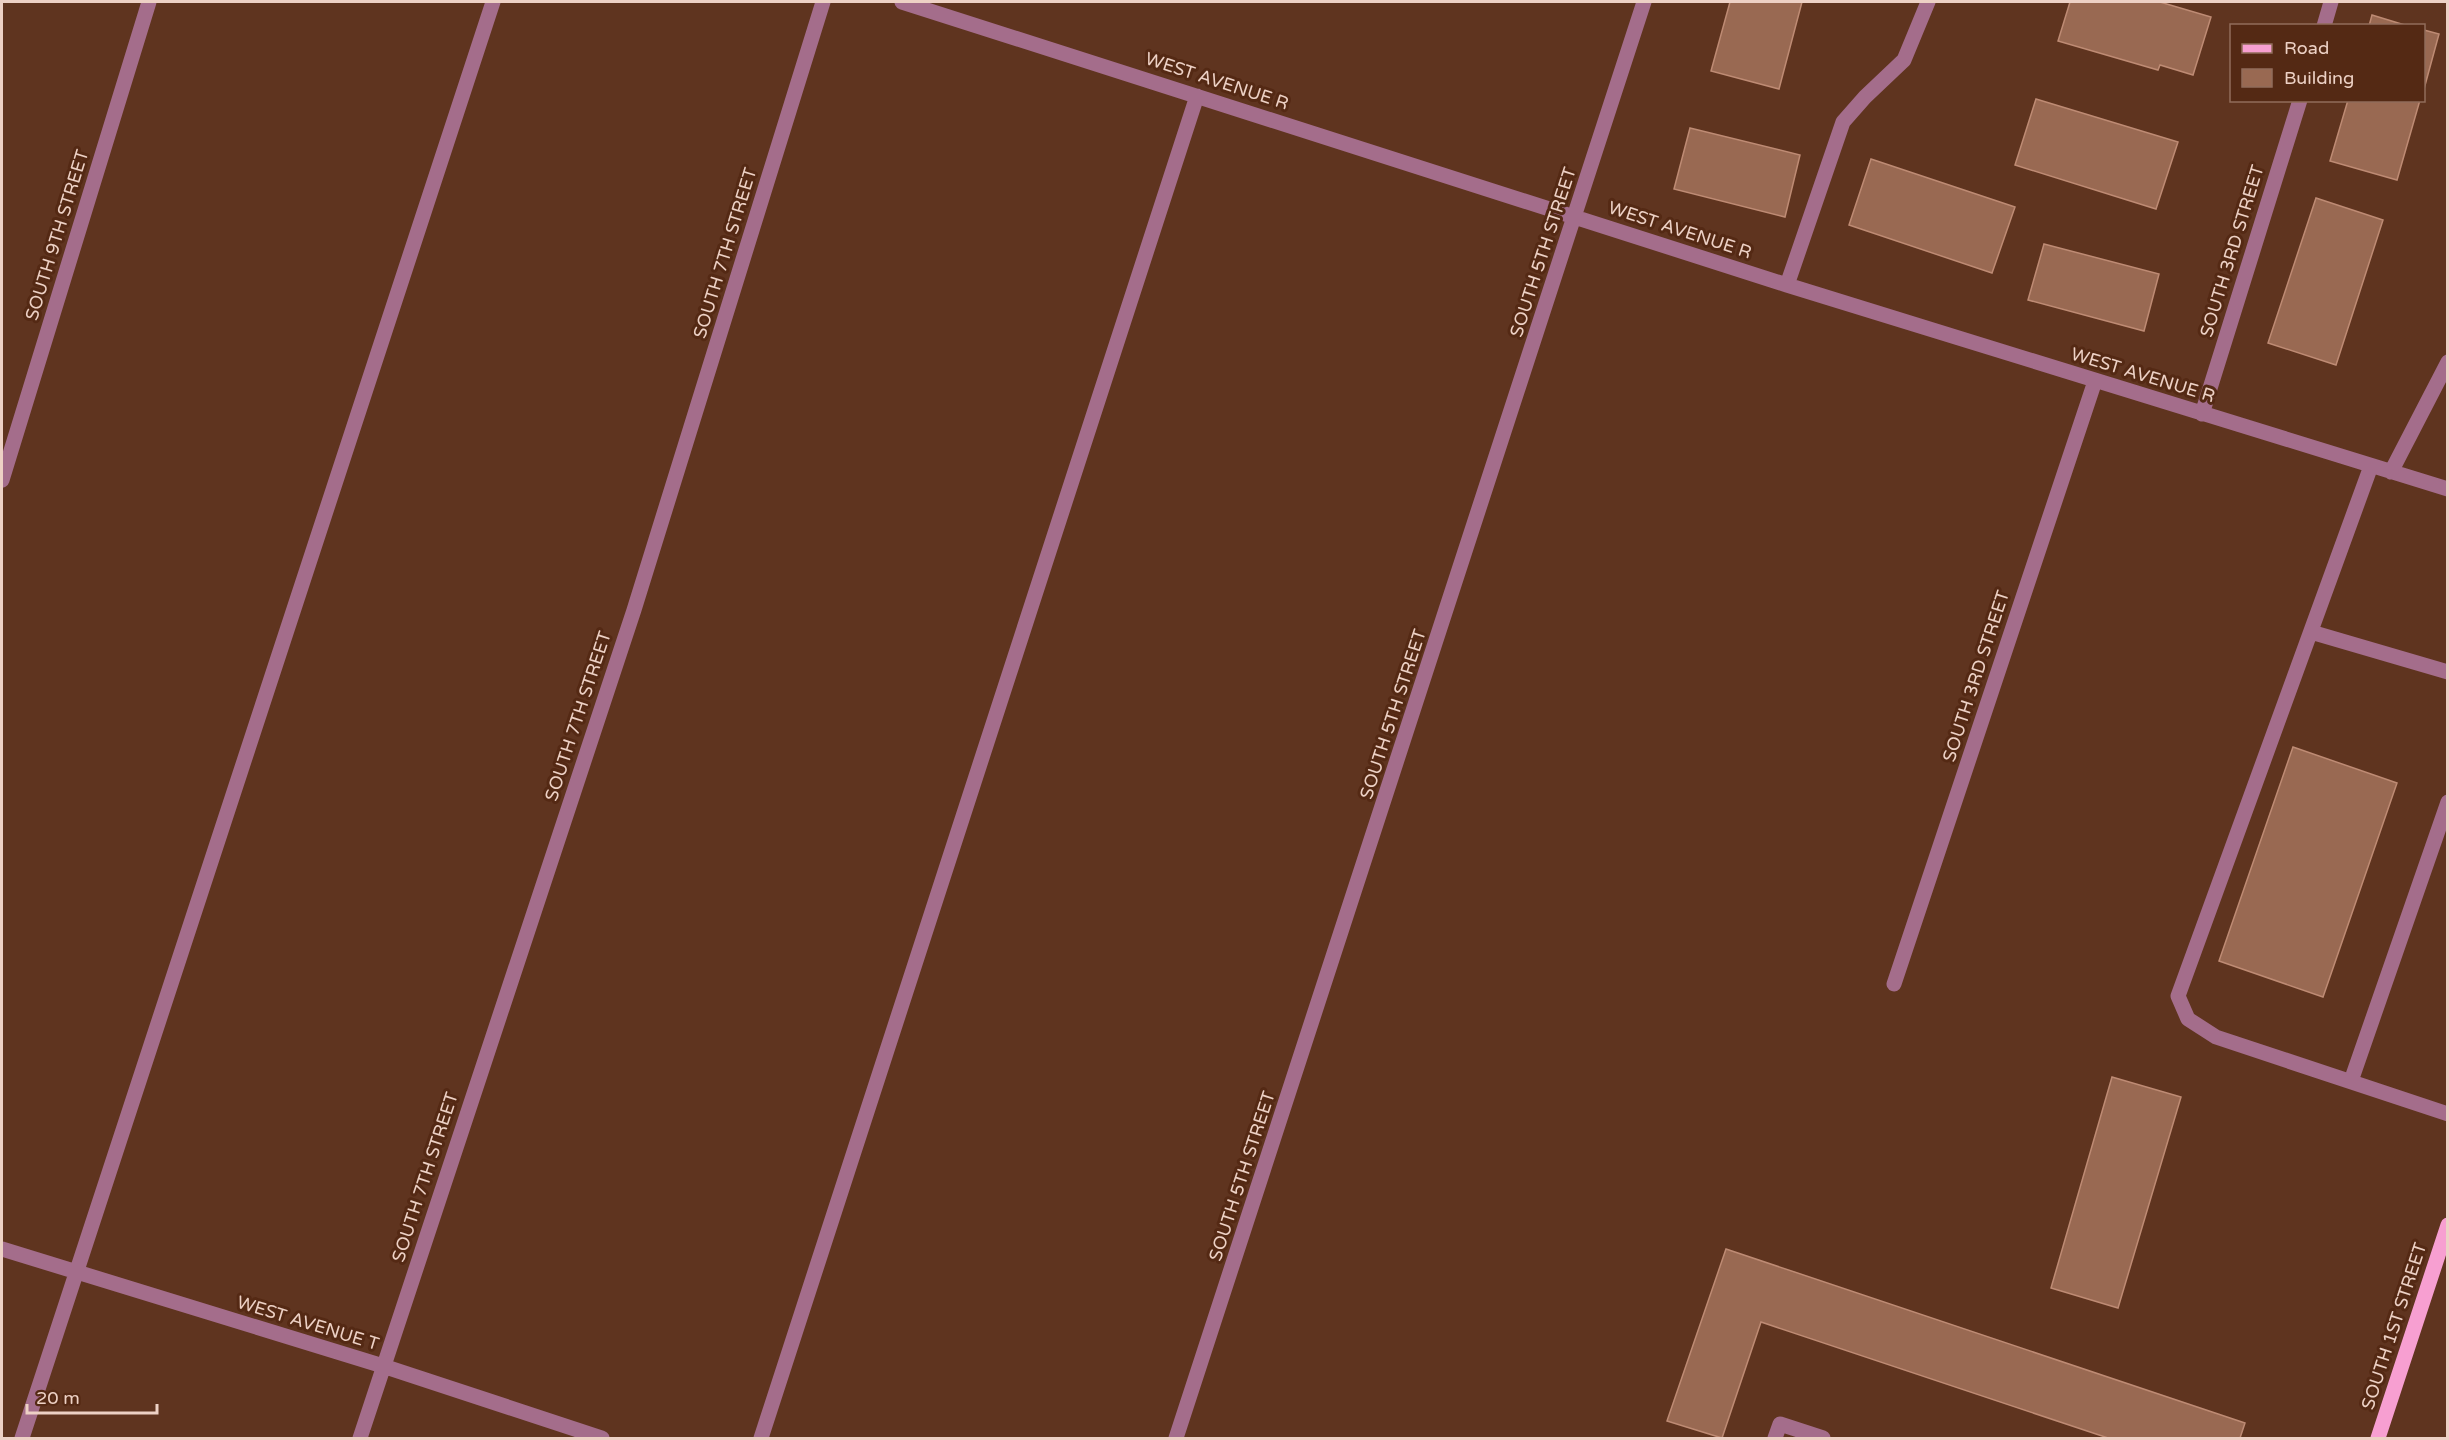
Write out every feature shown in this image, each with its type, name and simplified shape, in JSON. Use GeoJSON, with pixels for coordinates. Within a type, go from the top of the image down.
{"type":"FeatureCollection","features":[{"type":"Feature","properties":{"kind":"main road","name":"SOUTH 1ST STREET"},"geometry":{"type":"LineString","coordinates":[[2378,1438],[2448,1225]]}},
{"type":"Feature","properties":{"kind":"street","name":"SOUTH 9TH STREET"},"geometry":{"type":"LineString","coordinates":[[2,480],[149,2]]}},
{"type":"Feature","properties":{"kind":"street"},"geometry":{"type":"LineString","coordinates":[[22,1438],[154,1042],[493,2]]}},
{"type":"Feature","properties":{"kind":"street","name":"SOUTH 7TH STREET"},"geometry":{"type":"LineString","coordinates":[[360,1438],[634,610],[823,2]]}},
{"type":"Feature","properties":{"kind":"street","name":"WEST AVENUE R"},"geometry":{"type":"LineString","coordinates":[[902,2],[1787,285],[2448,489]]}},
{"type":"Feature","properties":{"kind":"street","name":"SOUTH 5TH STREET"},"geometry":{"type":"LineString","coordinates":[[1176,1438],[1644,2]]}},
{"type":"Feature","properties":{"kind":"street"},"geometry":{"type":"LineString","coordinates":[[1787,285],[1843,122],[1864,97],[1904,60],[1928,2]]}},
{"type":"Feature","properties":{"kind":"street"},"geometry":{"type":"LineString","coordinates":[[2325,24],[2331,2]]}},
{"type":"Feature","properties":{"kind":"street"},"geometry":{"type":"LineString","coordinates":[[761,1438],[1197,96]]}},
{"type":"Feature","properties":{"kind":"street","name":"SOUTH 3RD STREET"},"geometry":{"type":"LineString","coordinates":[[2202,414],[2299,102]]}},
{"type":"Feature","properties":{"kind":"street"},"geometry":{"type":"LineString","coordinates":[[2391,472],[2448,362]]}},
{"type":"Feature","properties":{"kind":"street","name":"SOUTH 3RD STREET"},"geometry":{"type":"LineString","coordinates":[[1894,984],[2095,381]]}},
{"type":"Feature","properties":{"kind":"street"},"geometry":{"type":"LineString","coordinates":[[2371,466],[2178,996],[2188,1019],[2216,1037],[2448,1114]]}},
{"type":"Feature","properties":{"kind":"street"},"geometry":{"type":"LineString","coordinates":[[2311,632],[2448,672]]}},
{"type":"Feature","properties":{"kind":"street"},"geometry":{"type":"LineString","coordinates":[[2351,1081],[2448,802]]}},
{"type":"Feature","properties":{"kind":"street","name":"WEST AVENUE T"},"geometry":{"type":"LineString","coordinates":[[2,1249],[382,1366],[602,1438]]}},
{"type":"Feature","properties":{"kind":"street"},"geometry":{"type":"LineString","coordinates":[[1775,1438],[1780,1424],[1823,1438]]}},
{"type":"Feature","properties":{"kind":"building"},"geometry":{"type":"Polygon","coordinates":[[[1730,2],[1802,2],[1779,89],[1711,71],[1730,2]]]}},
{"type":"Feature","properties":{"kind":"building"},"geometry":{"type":"Polygon","coordinates":[[[2070,2],[2160,2],[2211,17],[2193,75],[2160,65],[2158,70],[2058,41],[2070,2]]]}},
{"type":"Feature","properties":{"kind":"building"},"geometry":{"type":"Polygon","coordinates":[[[2372,15],[2401,24],[2370,24],[2372,15]]]}},
{"type":"Feature","properties":{"kind":"building"},"geometry":{"type":"Polygon","coordinates":[[[2425,30],[2439,34],[2425,85],[2425,30]]]}},
{"type":"Feature","properties":{"kind":"building"},"geometry":{"type":"Polygon","coordinates":[[[2036,99],[2178,142],[2156,209],[2015,165],[2036,99]]]}},
{"type":"Feature","properties":{"kind":"building"},"geometry":{"type":"Polygon","coordinates":[[[2347,102],[2419,102],[2397,180],[2330,161],[2347,102]]]}},
{"type":"Feature","properties":{"kind":"building"},"geometry":{"type":"Polygon","coordinates":[[[1690,128],[1800,155],[1785,217],[1674,189],[1690,128]]]}},
{"type":"Feature","properties":{"kind":"building"},"geometry":{"type":"Polygon","coordinates":[[[1871,159],[2015,207],[1992,273],[1849,225],[1871,159]]]}},
{"type":"Feature","properties":{"kind":"building"},"geometry":{"type":"Polygon","coordinates":[[[2316,198],[2383,220],[2336,365],[2268,343],[2316,198]]]}},
{"type":"Feature","properties":{"kind":"building"},"geometry":{"type":"Polygon","coordinates":[[[2044,244],[2159,274],[2144,331],[2028,300],[2044,244]]]}},
{"type":"Feature","properties":{"kind":"building"},"geometry":{"type":"Polygon","coordinates":[[[2293,747],[2397,783],[2323,997],[2219,961],[2293,747]]]}},
{"type":"Feature","properties":{"kind":"building"},"geometry":{"type":"Polygon","coordinates":[[[2112,1077],[2181,1097],[2118,1308],[2051,1288],[2112,1077]]]}},
{"type":"Feature","properties":{"kind":"building"},"geometry":{"type":"Polygon","coordinates":[[[1726,1249],[2245,1423],[2240,1438],[2108,1438],[1761,1322],[1722,1438],[1667,1421],[1726,1249]]]}}]}
